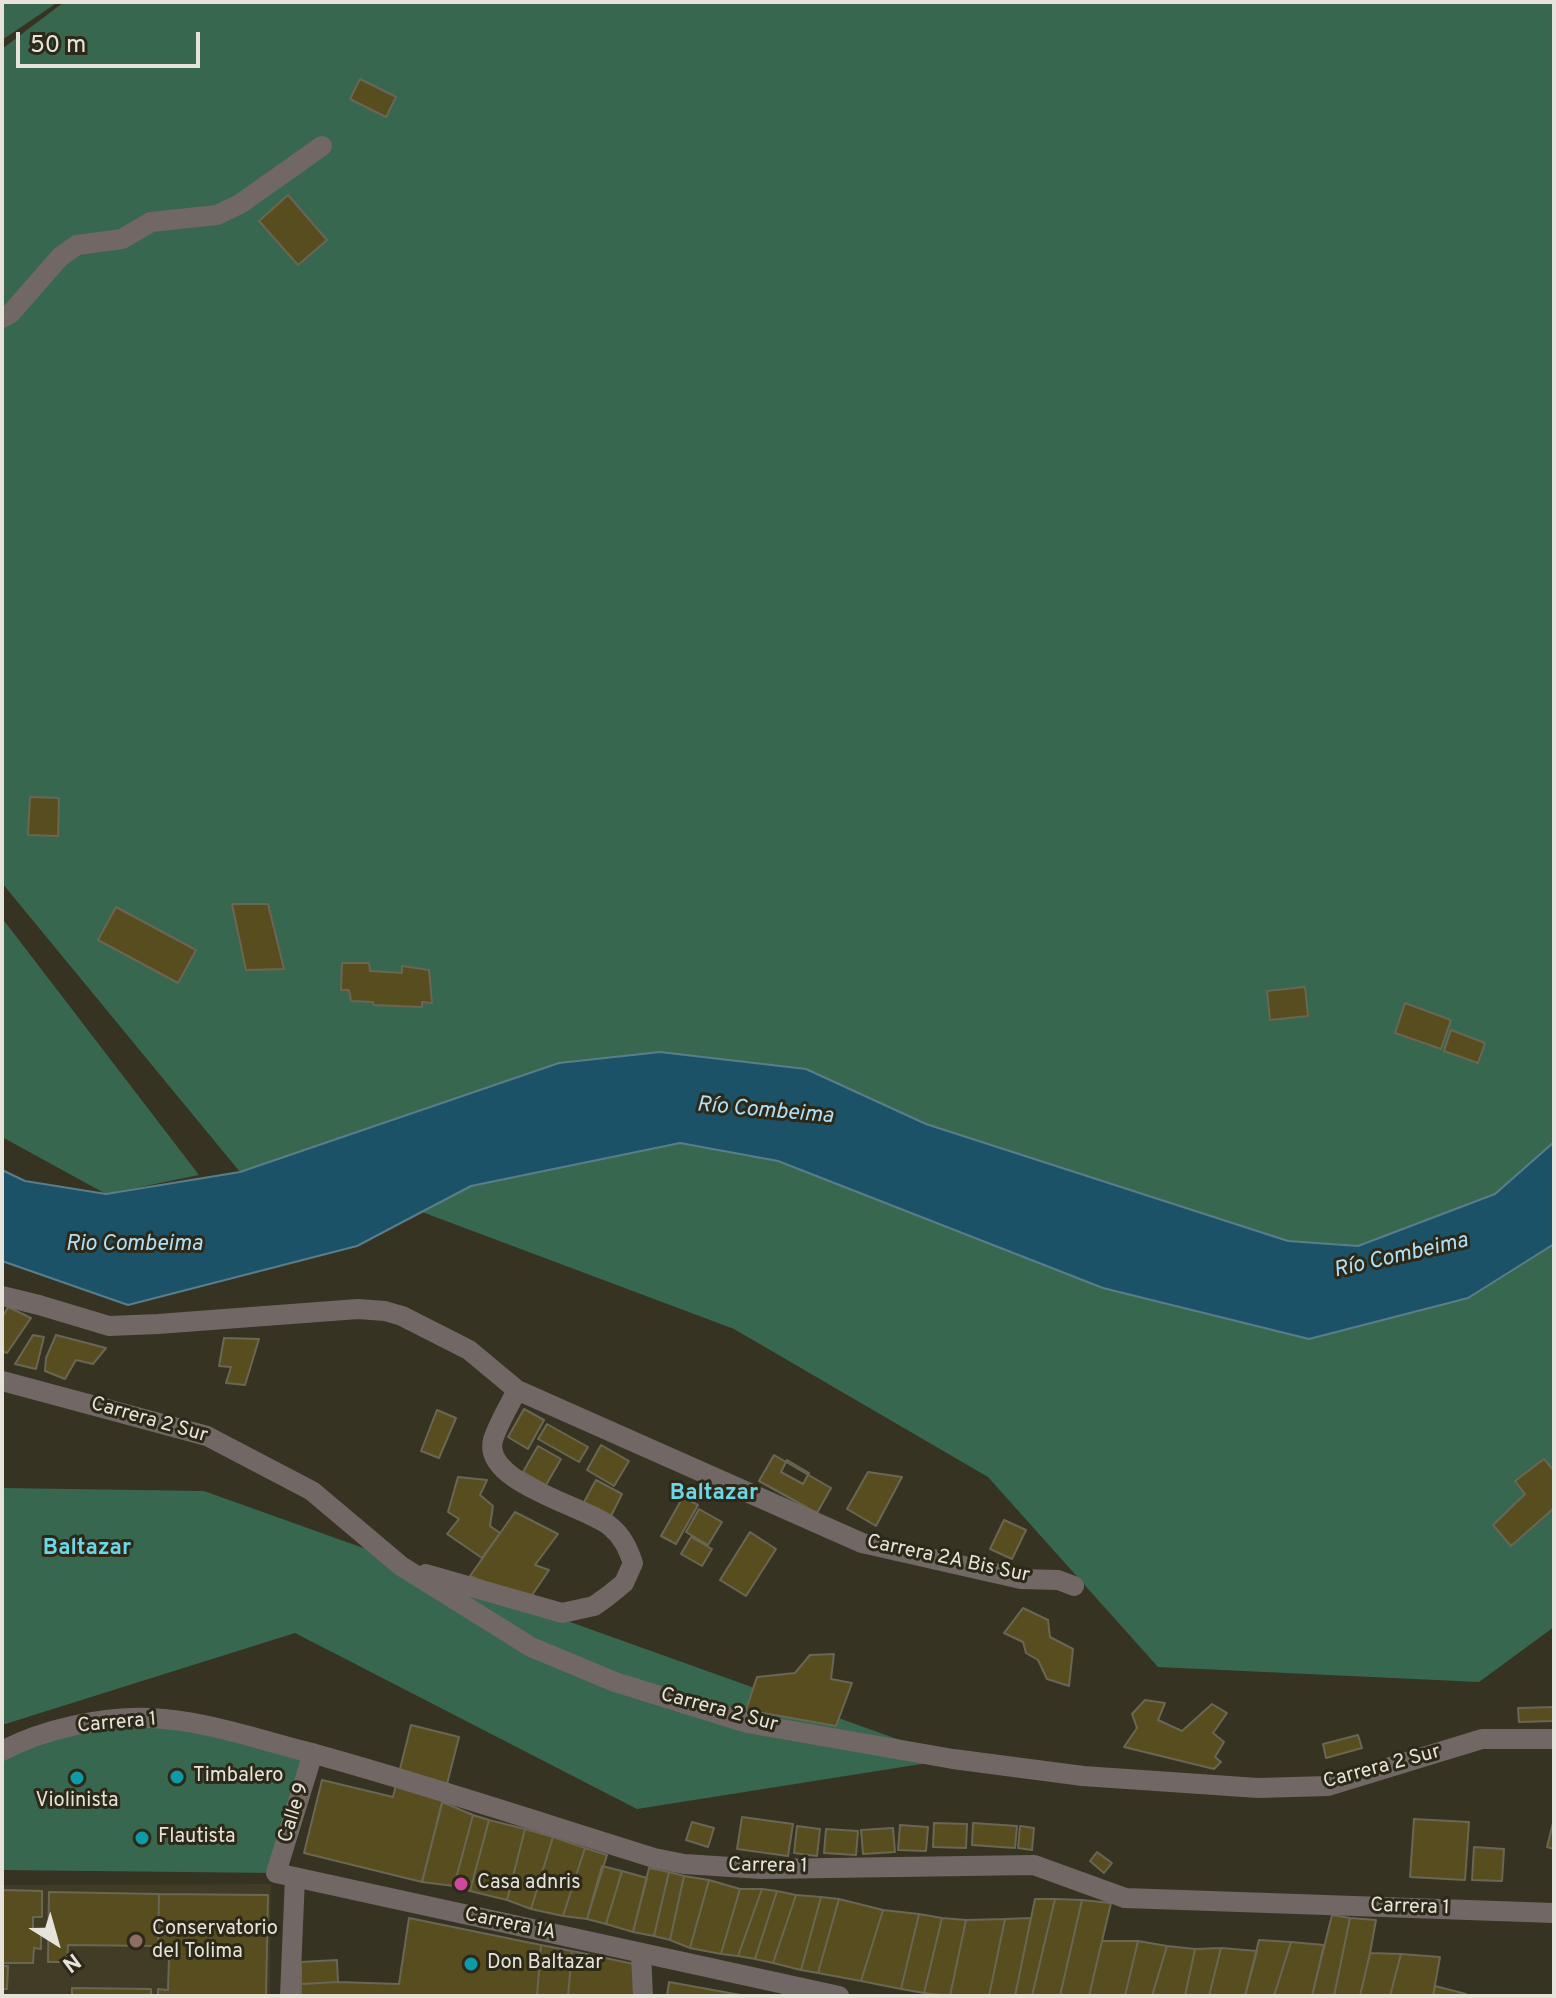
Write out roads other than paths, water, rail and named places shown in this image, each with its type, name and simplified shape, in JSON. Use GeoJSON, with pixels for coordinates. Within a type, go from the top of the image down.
{"type":"FeatureCollection","features":[{"type":"Feature","properties":{"kind":"street"},"geometry":{"type":"LineString","coordinates":[[2,318],[11,313],[60,257],[77,245],[122,239],[151,222],[217,215],[240,204],[322,146]]}},
{"type":"Feature","properties":{"kind":"street","name":"Carrera 2A Bis Sur"},"geometry":{"type":"LineString","coordinates":[[2,1296],[109,1326],[358,1309],[385,1311],[402,1316],[469,1350],[517,1390],[862,1543],[1021,1579],[1058,1580],[1074,1586]]}},
{"type":"Feature","properties":{"kind":"street","name":"Carrera 2 Sur"},"geometry":{"type":"LineString","coordinates":[[2,1381],[207,1436],[312,1491],[401,1566],[531,1647],[615,1682],[747,1723],[953,1759],[1083,1776],[1258,1788],[1328,1786],[1482,1739],[1554,1739]]}},
{"type":"Feature","properties":{"kind":"street"},"geometry":{"type":"LineString","coordinates":[[401,1566],[562,1613],[594,1606],[624,1583],[633,1563],[626,1543],[610,1526],[514,1480],[497,1462],[492,1443],[517,1390]]}},
{"type":"Feature","properties":{"kind":"street","name":"Carrera 1"},"geometry":{"type":"LineString","coordinates":[[2,1751],[42,1734],[83,1725],[117,1719],[174,1719],[382,1771],[654,1858],[684,1864],[762,1869],[1034,1865],[1125,1898],[1554,1913]]}},
{"type":"Feature","properties":{"kind":"street","name":"Calle 9"},"geometry":{"type":"LineString","coordinates":[[290,1996],[285,1875],[313,1753]]}},
{"type":"Feature","properties":{"kind":"street","name":"Carrera 1A"},"geometry":{"type":"LineString","coordinates":[[285,1875],[839,1996]]}},
{"type":"Feature","properties":{"kind":"street"},"geometry":{"type":"LineString","coordinates":[[641,1954],[643,1996]]}},
{"type":"Feature","properties":{"kind":"water","name":"Rio Combeima"},"geometry":{"type":"Polygon","coordinates":[[[660,1052],[806,1069],[926,1124],[1288,1241],[1358,1246],[1495,1194],[1554,1142],[1554,1244],[1468,1298],[1309,1339],[1103,1288],[778,1161],[680,1143],[471,1186],[357,1246],[128,1305],[2,1261],[2,1170],[25,1181],[106,1194],[240,1172],[559,1063],[660,1052]]]}},
{"type":"Feature","properties":{"kind":"place","name":"Timbalero"},"geometry":{"type":"Point","coordinates":[177,1777]}},
{"type":"Feature","properties":{"kind":"place","name":"Violinista"},"geometry":{"type":"Point","coordinates":[77,1778]}},
{"type":"Feature","properties":{"kind":"place","name":"Flautista"},"geometry":{"type":"Point","coordinates":[142,1838]}},
{"type":"Feature","properties":{"kind":"place","name":"Casa adnris"},"geometry":{"type":"Point","coordinates":[461,1884]}},
{"type":"Feature","properties":{"kind":"place","name":"Conservatorio del Tolima"},"geometry":{"type":"Point","coordinates":[136,1941]}},
{"type":"Feature","properties":{"kind":"place","name":"Don Baltazar"},"geometry":{"type":"Point","coordinates":[471,1964]}},
{"type":"Feature","properties":{"kind":"district","name":"Baltazar"},"geometry":{"type":"Point","coordinates":[714,1495]}},
{"type":"Feature","properties":{"kind":"district","name":"Baltazar"},"geometry":{"type":"Point","coordinates":[87,1550]}},
{"type":"Feature","properties":{"kind":"water label","name":"Río Combeima"},"geometry":{"type":"Point","coordinates":[765,1112]}},
{"type":"Feature","properties":{"kind":"water label","name":"Río Combeima"},"geometry":{"type":"Point","coordinates":[1401,1257]}}]}
